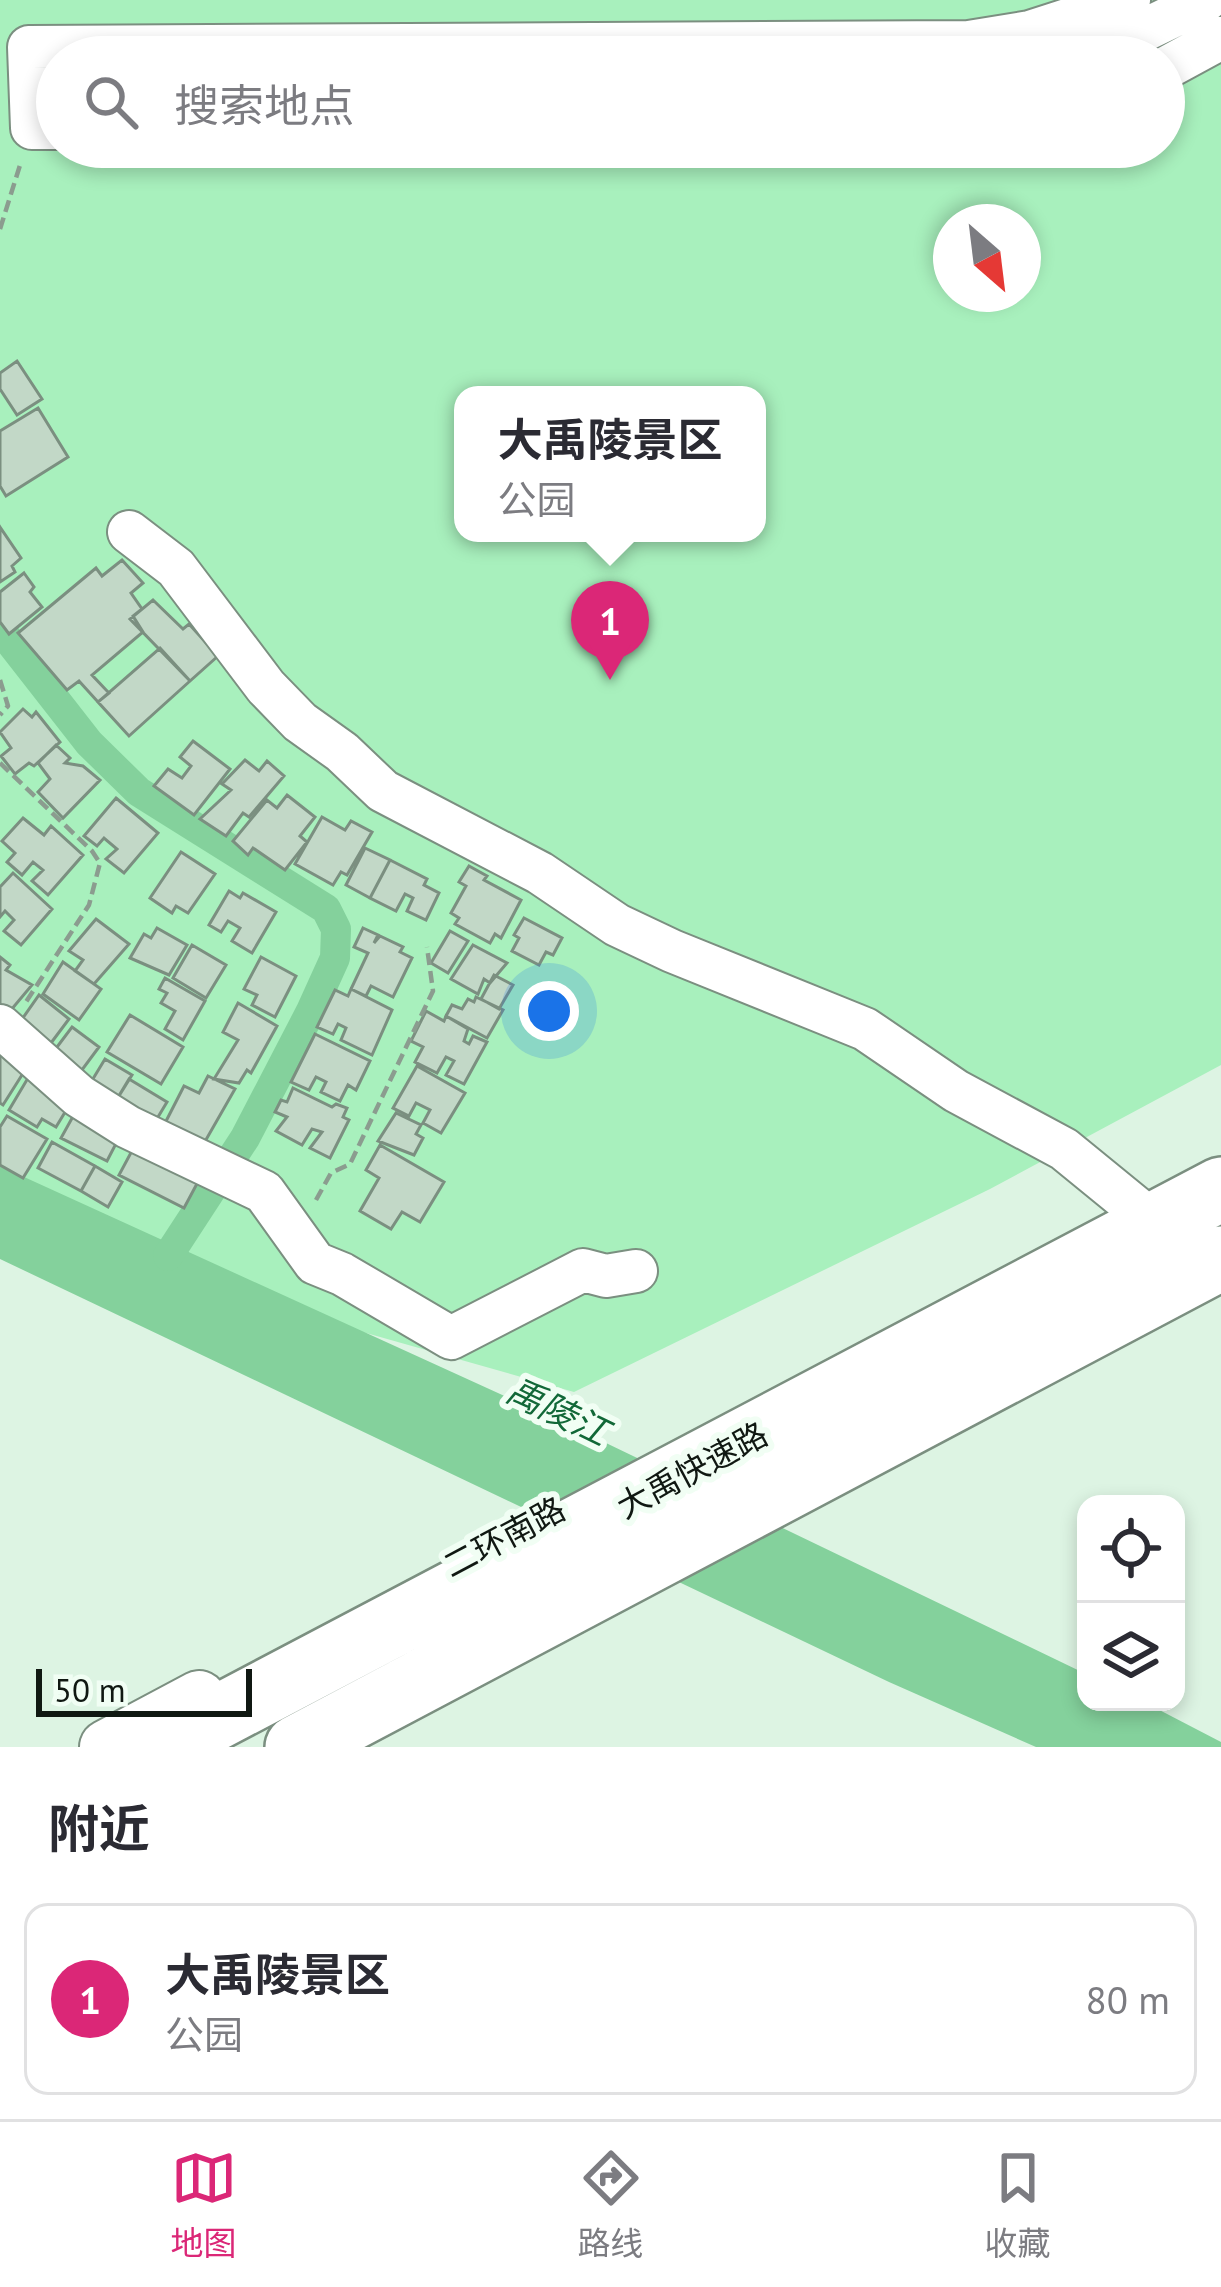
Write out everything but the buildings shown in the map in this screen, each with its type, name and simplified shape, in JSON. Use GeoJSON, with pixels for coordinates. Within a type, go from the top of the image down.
{"type":"FeatureCollection","features":[{"type":"Feature","properties":{"kind":"highway","name":"大禹快速路"},"geometry":{"type":"LineString","coordinates":[[135,1744],[702,1450],[1221,1189]]}},
{"type":"Feature","properties":{"kind":"highway","name":"大禹快速路"},"geometry":{"type":"LineString","coordinates":[[297,1747],[795,1498],[1221,1258]]}},
{"type":"Feature","properties":{"kind":"main road"},"geometry":{"type":"LineString","coordinates":[[702,1450],[1221,1162]]}},
{"type":"Feature","properties":{"kind":"main road"},"geometry":{"type":"LineString","coordinates":[[795,1498],[1221,1289]]}},
{"type":"Feature","properties":{"kind":"main road"},"geometry":{"type":"LineString","coordinates":[[346,1747],[636,1581]]}},
{"type":"Feature","properties":{"kind":"street"},"geometry":{"type":"LineString","coordinates":[[1006,36],[1130,0]]}},
{"type":"Feature","properties":{"kind":"street"},"geometry":{"type":"LineString","coordinates":[[1132,36],[1206,0]]}},
{"type":"Feature","properties":{"kind":"street"},"geometry":{"type":"LineString","coordinates":[[1185,58],[1221,38]]}},
{"type":"Feature","properties":{"kind":"street"},"geometry":{"type":"LineString","coordinates":[[29,84],[29,47],[36,47]]}},
{"type":"Feature","properties":{"kind":"street"},"geometry":{"type":"LineString","coordinates":[[129,532],[176,568],[266,687],[300,722],[342,752],[383,791],[540,873],[617,925],[672,952],[866,1029],[956,1091],[1064,1148],[1136,1207]]}},
{"type":"Feature","properties":{"kind":"street"},"geometry":{"type":"LineString","coordinates":[[3,1029],[80,1096],[112,1117],[264,1192],[314,1263],[342,1274],[451,1338],[583,1270],[606,1276],[636,1271]]}},
{"type":"Feature","properties":{"kind":"path"},"geometry":{"type":"LineString","coordinates":[[0,229],[36,146]]}},
{"type":"Feature","properties":{"kind":"path"},"geometry":{"type":"LineString","coordinates":[[0,680],[8,706],[0,715]]}},
{"type":"Feature","properties":{"kind":"path"},"geometry":{"type":"LineString","coordinates":[[0,763],[100,863],[89,904],[3,1029]]}},
{"type":"Feature","properties":{"kind":"path"},"geometry":{"type":"LineString","coordinates":[[296,1236],[331,1172],[350,1164],[434,992],[428,947]]}},
{"type":"Feature","properties":{"kind":"shaded area"},"geometry":{"type":"Polygon","coordinates":[[[0,0],[1221,0],[1221,1065],[990,1189],[574,1392],[260,1303],[0,1201],[0,0]]]}},
{"type":"Feature","properties":{"kind":"shaded area"},"geometry":{"type":"Polygon","coordinates":[[[0,1166],[579,1430],[1077,1670],[1077,1711],[1161,1711],[1221,1742],[1221,1747],[1036,1747],[889,1682],[0,1259],[0,1166]]]}},
{"type":"Feature","properties":{"kind":"waterway"},"geometry":{"type":"LineString","coordinates":[[0,629],[89,743],[139,792],[326,909],[336,929],[335,958],[311,1011],[245,1138],[168,1256]]}},
{"type":"Feature","properties":{"kind":"place","name":"大禹陵景区"},"geometry":{"type":"Point","coordinates":[610,680]}},
{"type":"Feature","properties":{"kind":"water label","name":"禹陵江"},"geometry":{"type":"Point","coordinates":[558,1411]}}]}
